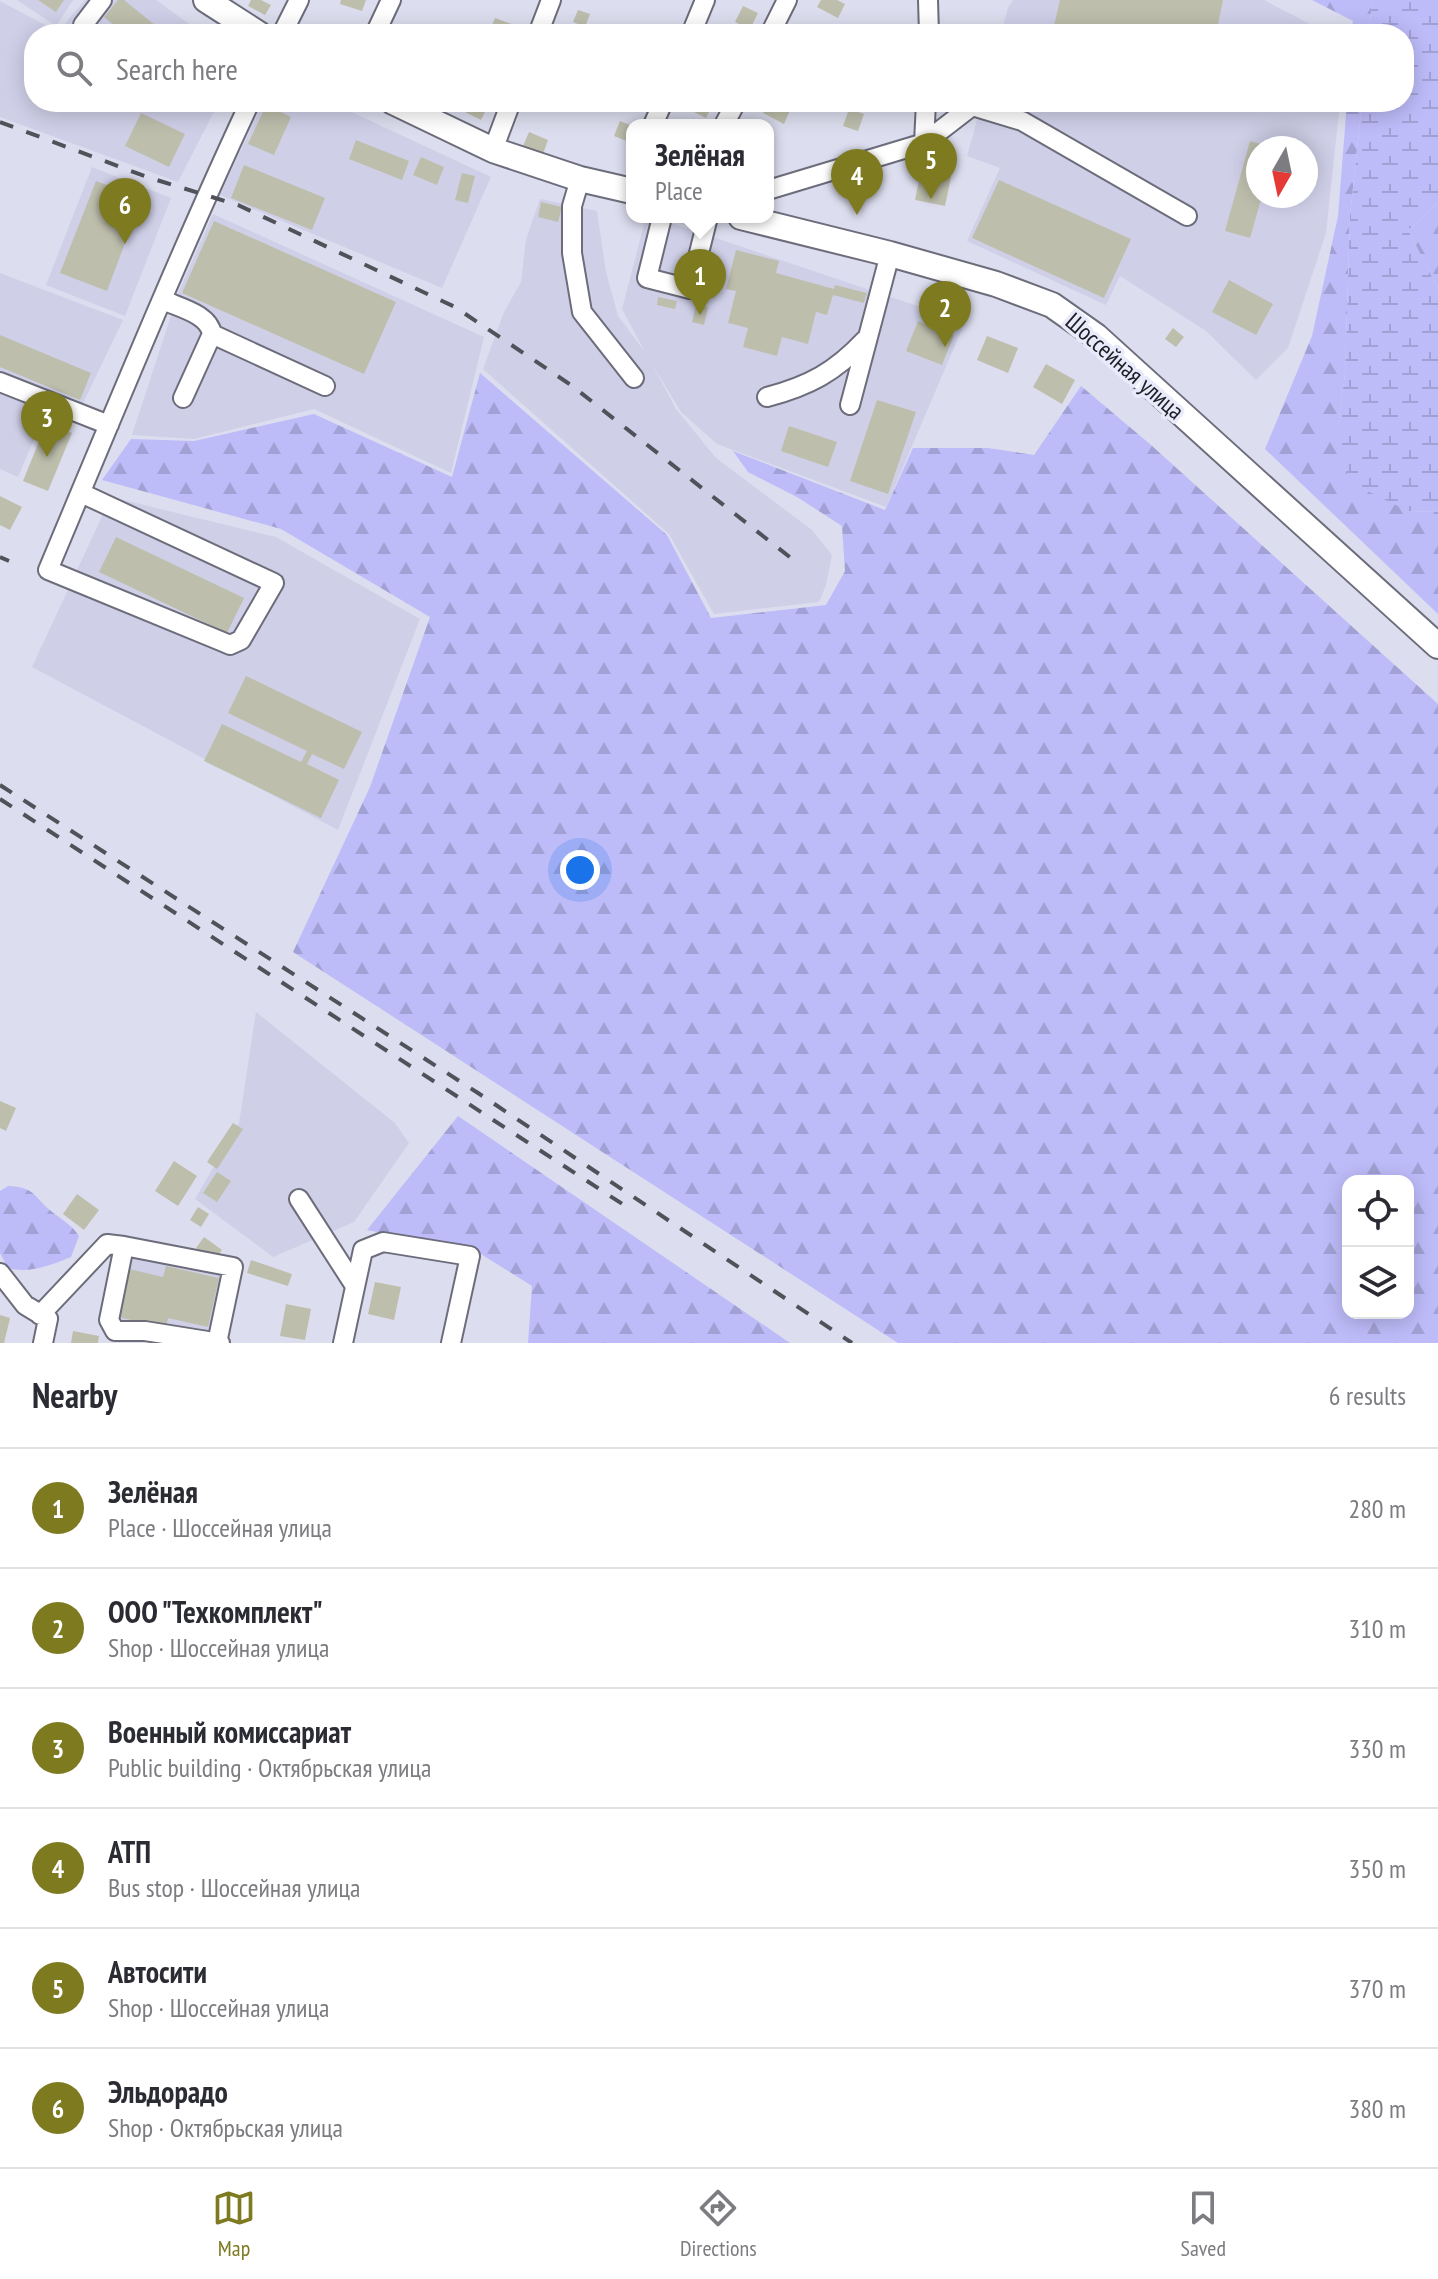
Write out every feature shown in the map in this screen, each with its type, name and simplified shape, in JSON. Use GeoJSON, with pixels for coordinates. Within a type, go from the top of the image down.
{"type":"FeatureCollection","features":[{"type":"Feature","properties":{"kind":"main road"},"geometry":{"type":"LineString","coordinates":[[206,0],[243,24]]}},
{"type":"Feature","properties":{"kind":"main road"},"geometry":{"type":"LineString","coordinates":[[414,112],[493,150],[580,179],[626,185]]}},
{"type":"Feature","properties":{"kind":"main road","name":"Шоссейная улица"},"geometry":{"type":"LineString","coordinates":[[765,223],[996,284],[1052,305],[1096,336],[1438,646]]}},
{"type":"Feature","properties":{"kind":"street"},"geometry":{"type":"LineString","coordinates":[[84,24],[102,0]]}},
{"type":"Feature","properties":{"kind":"street"},"geometry":{"type":"LineString","coordinates":[[287,24],[299,0]]}},
{"type":"Feature","properties":{"kind":"street"},"geometry":{"type":"LineString","coordinates":[[380,24],[391,0]]}},
{"type":"Feature","properties":{"kind":"street"},"geometry":{"type":"LineString","coordinates":[[542,24],[551,0]]}},
{"type":"Feature","properties":{"kind":"street"},"geometry":{"type":"LineString","coordinates":[[695,24],[705,0]]}},
{"type":"Feature","properties":{"kind":"street"},"geometry":{"type":"LineString","coordinates":[[775,24],[787,0]]}},
{"type":"Feature","properties":{"kind":"street"},"geometry":{"type":"LineString","coordinates":[[928,0],[929,24]]}},
{"type":"Feature","properties":{"kind":"street"},"geometry":{"type":"LineString","coordinates":[[81,493],[274,583],[241,640],[230,645],[48,570],[207,192],[245,112]]}},
{"type":"Feature","properties":{"kind":"street"},"geometry":{"type":"LineString","coordinates":[[493,150],[507,112]]}},
{"type":"Feature","properties":{"kind":"street"},"geometry":{"type":"LineString","coordinates":[[924,143],[926,112]]}},
{"type":"Feature","properties":{"kind":"street"},"geometry":{"type":"LineString","coordinates":[[774,188],[924,143],[964,112]]}},
{"type":"Feature","properties":{"kind":"street"},"geometry":{"type":"LineString","coordinates":[[992,112],[1022,121],[1187,216]]}},
{"type":"Feature","properties":{"kind":"street"},"geometry":{"type":"LineString","coordinates":[[580,179],[572,206],[572,253],[582,312],[634,378]]}},
{"type":"Feature","properties":{"kind":"street"},"geometry":{"type":"LineString","coordinates":[[661,223],[647,278],[690,289],[706,223]]}},
{"type":"Feature","properties":{"kind":"street"},"geometry":{"type":"LineString","coordinates":[[850,405],[890,254]]}},
{"type":"Feature","properties":{"kind":"street"},"geometry":{"type":"LineString","coordinates":[[163,300],[210,324],[212,334],[183,398]]}},
{"type":"Feature","properties":{"kind":"street"},"geometry":{"type":"LineString","coordinates":[[212,334],[325,386]]}},
{"type":"Feature","properties":{"kind":"street"},"geometry":{"type":"LineString","coordinates":[[767,397],[796,390],[822,377],[847,359],[867,338]]}},
{"type":"Feature","properties":{"kind":"street"},"geometry":{"type":"LineString","coordinates":[[0,382],[109,425]]}},
{"type":"Feature","properties":{"kind":"street"},"geometry":{"type":"LineString","coordinates":[[299,1199],[355,1286]]}},
{"type":"Feature","properties":{"kind":"street"},"geometry":{"type":"LineString","coordinates":[[343,1343],[363,1250],[383,1242],[470,1256],[451,1343]]}},
{"type":"Feature","properties":{"kind":"street"},"geometry":{"type":"LineString","coordinates":[[32,1310],[107,1244],[124,1246],[233,1267],[219,1343],[145,1331],[114,1337],[109,1320],[124,1246]]}},
{"type":"Feature","properties":{"kind":"street"},"geometry":{"type":"LineString","coordinates":[[0,1273],[32,1310]]}},
{"type":"Feature","properties":{"kind":"street"},"geometry":{"type":"LineString","coordinates":[[0,1299],[48,1319],[43,1343]]}},
{"type":"Feature","properties":{"kind":"shaded area"},"geometry":{"type":"Polygon","coordinates":[[[17,0],[73,0],[57,24],[17,0]]]}},
{"type":"Feature","properties":{"kind":"shaded area"},"geometry":{"type":"Polygon","coordinates":[[[85,0],[156,0],[189,24],[109,24],[102,19],[108,24],[65,24],[85,0]]]}},
{"type":"Feature","properties":{"kind":"shaded area"},"geometry":{"type":"Polygon","coordinates":[[[1013,0],[1264,0],[1310,24],[1004,24],[1013,0]]]}},
{"type":"Feature","properties":{"kind":"shaded area"},"geometry":{"type":"Polygon","coordinates":[[[0,1],[43,24],[24,24],[24,112],[214,112],[178,182],[0,117],[0,1]]]}},
{"type":"Feature","properties":{"kind":"shaded area"},"geometry":{"type":"Polygon","coordinates":[[[258,112],[351,112],[491,177],[442,288],[220,195],[258,112]]]}},
{"type":"Feature","properties":{"kind":"shaded area"},"geometry":{"type":"Polygon","coordinates":[[[979,112],[1339,112],[1326,233],[1288,348],[1256,380],[1206,331],[1120,276],[1106,305],[967,241],[1000,168],[967,156],[979,112]]]}},
{"type":"Feature","properties":{"kind":"shaded area"},"geometry":{"type":"Polygon","coordinates":[[[92,167],[171,198],[125,316],[46,285],[92,167]]]}},
{"type":"Feature","properties":{"kind":"shaded area"},"geometry":{"type":"Polygon","coordinates":[[[540,199],[597,211],[606,272],[618,316],[645,352],[622,309],[644,223],[671,223],[965,322],[886,507],[717,444],[681,412],[652,364],[676,409],[716,458],[812,530],[832,555],[819,602],[714,614],[669,534],[483,369],[504,312],[521,282],[526,239],[540,199]]]}},
{"type":"Feature","properties":{"kind":"shaded area"},"geometry":{"type":"Polygon","coordinates":[[[213,214],[484,337],[451,473],[314,409],[194,439],[132,435],[179,291],[213,214]]]}},
{"type":"Feature","properties":{"kind":"shaded area"},"geometry":{"type":"Polygon","coordinates":[[[0,273],[123,320],[73,424],[45,413],[18,477],[0,469],[0,273]]]}},
{"type":"Feature","properties":{"kind":"shaded area"},"geometry":{"type":"Polygon","coordinates":[[[111,497],[276,537],[420,619],[338,830],[32,667],[111,497]]]}},
{"type":"Feature","properties":{"kind":"shaded area"},"geometry":{"type":"Polygon","coordinates":[[[256,1012],[395,1123],[409,1143],[354,1222],[273,1257],[195,1199],[239,1123],[256,1012]]]}},
{"type":"Feature","properties":{"kind":"shaded area"},"geometry":{"type":"Polygon","coordinates":[[[129,1253],[223,1273],[208,1338],[115,1318],[129,1253]]]}},
{"type":"Feature","properties":{"kind":"green space"},"geometry":{"type":"Polygon","coordinates":[[[1312,0],[1372,0],[1370,24],[1353,24],[1353,21],[1312,0]]]}},
{"type":"Feature","properties":{"kind":"green space"},"geometry":{"type":"Polygon","coordinates":[[[1372,0],[1438,0],[1438,203],[1408,230],[1438,289],[1438,512],[1408,511],[1349,482],[1337,434],[1345,374],[1350,216],[1361,112],[1414,112],[1414,24],[1370,24],[1372,0]]]}},
{"type":"Feature","properties":{"kind":"green space"},"geometry":{"type":"Polygon","coordinates":[[[1346,112],[1361,112],[1350,216],[1345,374],[1337,434],[1408,511],[1438,512],[1438,614],[1265,449],[1312,336],[1338,216],[1346,112]]]}},
{"type":"Feature","properties":{"kind":"green space"},"geometry":{"type":"Polygon","coordinates":[[[1438,203],[1438,289],[1408,230],[1438,203]]]}},
{"type":"Feature","properties":{"kind":"green space"},"geometry":{"type":"Polygon","coordinates":[[[480,373],[667,535],[711,618],[826,605],[845,571],[842,526],[797,497],[748,472],[733,451],[885,510],[913,448],[988,448],[1034,455],[1081,386],[1151,445],[1438,704],[1438,1343],[898,1343],[293,952],[370,787],[430,617],[281,529],[102,480],[131,439],[194,441],[314,414],[452,477],[480,373]]]}},
{"type":"Feature","properties":{"kind":"green space"},"geometry":{"type":"Polygon","coordinates":[[[458,1116],[790,1343],[528,1343],[532,1286],[476,1251],[367,1230],[458,1116]]]}},
{"type":"Feature","properties":{"kind":"green space"},"geometry":{"type":"Polygon","coordinates":[[[8,1186],[29,1190],[70,1225],[79,1236],[71,1257],[32,1269],[8,1268],[0,1253],[0,1191],[8,1186]]]}},
{"type":"Feature","properties":{"kind":"building"},"geometry":{"type":"Polygon","coordinates":[[[38,0],[64,0],[56,12],[38,0]]]}},
{"type":"Feature","properties":{"kind":"building"},"geometry":{"type":"Polygon","coordinates":[[[118,0],[124,0],[154,24],[113,24],[104,17],[118,0]]]}},
{"type":"Feature","properties":{"kind":"building"},"geometry":{"type":"Polygon","coordinates":[[[251,0],[261,0],[271,5],[265,15],[248,6],[251,0]]]}},
{"type":"Feature","properties":{"kind":"building"},"geometry":{"type":"Polygon","coordinates":[[[341,0],[366,0],[362,11],[340,4],[341,0]]]}},
{"type":"Feature","properties":{"kind":"building"},"geometry":{"type":"Polygon","coordinates":[[[821,0],[837,0],[845,4],[838,18],[817,7],[821,0]]]}},
{"type":"Feature","properties":{"kind":"building"},"geometry":{"type":"Polygon","coordinates":[[[1060,0],[1223,0],[1218,24],[1054,24],[1060,0]]]}},
{"type":"Feature","properties":{"kind":"building"},"geometry":{"type":"Polygon","coordinates":[[[743,6],[758,13],[752,24],[735,22],[743,6]]]}},
{"type":"Feature","properties":{"kind":"building"},"geometry":{"type":"Polygon","coordinates":[[[578,10],[590,14],[586,24],[573,22],[578,10]]]}},
{"type":"Feature","properties":{"kind":"building"},"geometry":{"type":"Polygon","coordinates":[[[495,18],[511,24],[493,24],[495,18]]]}},
{"type":"Feature","properties":{"kind":"building"},"geometry":{"type":"Polygon","coordinates":[[[263,112],[281,112],[291,117],[274,155],[248,144],[263,112]]]}},
{"type":"Feature","properties":{"kind":"building"},"geometry":{"type":"Polygon","coordinates":[[[465,112],[485,112],[481,120],[465,112]]]}},
{"type":"Feature","properties":{"kind":"building"},"geometry":{"type":"Polygon","coordinates":[[[694,112],[709,112],[706,118],[694,112]]]}},
{"type":"Feature","properties":{"kind":"building"},"geometry":{"type":"Polygon","coordinates":[[[763,112],[789,112],[784,124],[763,112]]]}},
{"type":"Feature","properties":{"kind":"building"},"geometry":{"type":"Polygon","coordinates":[[[848,112],[864,114],[858,131],[843,126],[848,112]]]}},
{"type":"Feature","properties":{"kind":"building"},"geometry":{"type":"Polygon","coordinates":[[[141,113],[185,134],[169,167],[125,146],[141,113]]]}},
{"type":"Feature","properties":{"kind":"building"},"geometry":{"type":"Polygon","coordinates":[[[620,121],[626,124],[626,141],[614,136],[620,121]]]}},
{"type":"Feature","properties":{"kind":"building"},"geometry":{"type":"Polygon","coordinates":[[[529,132],[548,140],[543,154],[523,146],[529,132]]]}},
{"type":"Feature","properties":{"kind":"building"},"geometry":{"type":"Polygon","coordinates":[[[356,140],[409,161],[402,180],[349,159],[356,140]]]}},
{"type":"Feature","properties":{"kind":"building"},"geometry":{"type":"Polygon","coordinates":[[[1246,155],[1246,208],[1259,208],[1250,238],[1225,231],[1246,155]]]}},
{"type":"Feature","properties":{"kind":"building"},"geometry":{"type":"Polygon","coordinates":[[[421,157],[444,167],[437,185],[413,175],[421,157]]]}},
{"type":"Feature","properties":{"kind":"building"},"geometry":{"type":"Polygon","coordinates":[[[244,165],[325,198],[312,230],[231,198],[244,165]]]}},
{"type":"Feature","properties":{"kind":"building"},"geometry":{"type":"Polygon","coordinates":[[[922,165],[952,172],[945,206],[915,200],[922,165]]]}},
{"type":"Feature","properties":{"kind":"building"},"geometry":{"type":"Polygon","coordinates":[[[462,173],[475,176],[468,203],[455,200],[462,173]]]}},
{"type":"Feature","properties":{"kind":"building"},"geometry":{"type":"Polygon","coordinates":[[[999,180],[1131,239],[1104,298],[972,238],[999,180]]]}},
{"type":"Feature","properties":{"kind":"building"},"geometry":{"type":"Polygon","coordinates":[[[96,181],[142,198],[107,291],[60,273],[96,181]]]}},
{"type":"Feature","properties":{"kind":"building"},"geometry":{"type":"Polygon","coordinates":[[[541,202],[562,207],[558,222],[538,217],[541,202]]]}},
{"type":"Feature","properties":{"kind":"building"},"geometry":{"type":"Polygon","coordinates":[[[214,221],[396,302],[364,374],[182,293],[214,221]]]}},
{"type":"Feature","properties":{"kind":"building"},"geometry":{"type":"Polygon","coordinates":[[[736,250],[779,261],[776,273],[834,289],[835,285],[867,293],[864,303],[833,295],[827,315],[816,312],[808,344],[782,337],[777,356],[743,347],[748,328],[728,323],[736,291],[726,289],[736,250]]]}},
{"type":"Feature","properties":{"kind":"building"},"geometry":{"type":"Polygon","coordinates":[[[1229,280],[1273,304],[1256,335],[1212,312],[1229,280]]]}},
{"type":"Feature","properties":{"kind":"building"},"geometry":{"type":"Polygon","coordinates":[[[658,297],[677,301],[675,309],[657,305],[658,297]]]}},
{"type":"Feature","properties":{"kind":"building"},"geometry":{"type":"Polygon","coordinates":[[[696,305],[708,307],[704,325],[692,322],[696,305]]]}},
{"type":"Feature","properties":{"kind":"building"},"geometry":{"type":"Polygon","coordinates":[[[918,321],[954,335],[942,365],[906,351],[918,321]]]}},
{"type":"Feature","properties":{"kind":"building"},"geometry":{"type":"Polygon","coordinates":[[[1173,328],[1184,337],[1176,347],[1165,339],[1173,328]]]}},
{"type":"Feature","properties":{"kind":"building"},"geometry":{"type":"Polygon","coordinates":[[[0,335],[91,373],[80,400],[0,367],[0,335]]]}},
{"type":"Feature","properties":{"kind":"building"},"geometry":{"type":"Polygon","coordinates":[[[987,336],[1018,348],[1008,373],[977,360],[987,336]]]}},
{"type":"Feature","properties":{"kind":"building"},"geometry":{"type":"Polygon","coordinates":[[[1046,364],[1075,380],[1062,404],[1033,387],[1046,364]]]}},
{"type":"Feature","properties":{"kind":"building"},"geometry":{"type":"Polygon","coordinates":[[[877,400],[916,412],[888,494],[850,481],[877,400]]]}},
{"type":"Feature","properties":{"kind":"building"},"geometry":{"type":"Polygon","coordinates":[[[47,422],[72,433],[48,491],[23,481],[47,422]]]}},
{"type":"Feature","properties":{"kind":"building"},"geometry":{"type":"Polygon","coordinates":[[[789,426],[837,442],[828,467],[781,451],[789,426]]]}},
{"type":"Feature","properties":{"kind":"building"},"geometry":{"type":"Polygon","coordinates":[[[0,496],[22,507],[10,530],[0,525],[0,496]]]}},
{"type":"Feature","properties":{"kind":"building"},"geometry":{"type":"Polygon","coordinates":[[[116,537],[244,598],[227,633],[99,572],[116,537]]]}},
{"type":"Feature","properties":{"kind":"building"},"geometry":{"type":"Polygon","coordinates":[[[246,676],[362,732],[344,769],[312,754],[307,764],[339,780],[321,818],[204,761],[222,724],[301,762],[307,751],[228,713],[246,676]]]}},
{"type":"Feature","properties":{"kind":"building"},"geometry":{"type":"Polygon","coordinates":[[[0,1101],[16,1108],[6,1131],[0,1128],[0,1101]]]}},
{"type":"Feature","properties":{"kind":"building"},"geometry":{"type":"Polygon","coordinates":[[[233,1123],[243,1129],[217,1169],[207,1162],[233,1123]]]}},
{"type":"Feature","properties":{"kind":"building"},"geometry":{"type":"Polygon","coordinates":[[[174,1161],[197,1176],[178,1206],[155,1191],[174,1161]]]}},
{"type":"Feature","properties":{"kind":"building"},"geometry":{"type":"Polygon","coordinates":[[[217,1172],[231,1181],[217,1202],[203,1193],[217,1172]]]}},
{"type":"Feature","properties":{"kind":"building"},"geometry":{"type":"Polygon","coordinates":[[[77,1194],[99,1210],[84,1230],[63,1214],[77,1194]]]}},
{"type":"Feature","properties":{"kind":"building"},"geometry":{"type":"Polygon","coordinates":[[[198,1207],[209,1214],[201,1227],[190,1220],[198,1207]]]}},
{"type":"Feature","properties":{"kind":"building"},"geometry":{"type":"Polygon","coordinates":[[[204,1237],[222,1250],[214,1261],[196,1248],[204,1237]]]}},
{"type":"Feature","properties":{"kind":"building"},"geometry":{"type":"Polygon","coordinates":[[[251,1260],[292,1274],[288,1286],[247,1273],[251,1260]]]}},
{"type":"Feature","properties":{"kind":"building"},"geometry":{"type":"Polygon","coordinates":[[[166,1266],[219,1278],[208,1327],[168,1318],[166,1328],[118,1317],[129,1269],[163,1277],[166,1266]]]}},
{"type":"Feature","properties":{"kind":"building"},"geometry":{"type":"Polygon","coordinates":[[[375,1282],[401,1287],[394,1320],[368,1314],[375,1282]]]}},
{"type":"Feature","properties":{"kind":"building"},"geometry":{"type":"Polygon","coordinates":[[[286,1304],[311,1309],[305,1340],[280,1336],[286,1304]]]}},
{"type":"Feature","properties":{"kind":"building"},"geometry":{"type":"Polygon","coordinates":[[[0,1315],[10,1318],[4,1343],[0,1343],[0,1315]]]}},
{"type":"Feature","properties":{"kind":"building"},"geometry":{"type":"Polygon","coordinates":[[[73,1331],[99,1336],[98,1343],[71,1343],[73,1331]]]}},
{"type":"Feature","properties":{"kind":"railway"},"geometry":{"type":"LineString","coordinates":[[0,122],[147,177],[238,205],[455,307],[571,385],[796,562]]}},
{"type":"Feature","properties":{"kind":"railway"},"geometry":{"type":"LineString","coordinates":[[0,557],[9,561]]}},
{"type":"Feature","properties":{"kind":"railway"},"geometry":{"type":"LineString","coordinates":[[0,785],[478,1093],[852,1343]]}},
{"type":"Feature","properties":{"kind":"railway"},"geometry":{"type":"LineString","coordinates":[[0,799],[627,1207]]}},
{"type":"Feature","properties":{"kind":"place","name":"Автосити"},"geometry":{"type":"Point","coordinates":[931,199]}},
{"type":"Feature","properties":{"kind":"place","name":"АТП"},"geometry":{"type":"Point","coordinates":[857,215]}},
{"type":"Feature","properties":{"kind":"place","name":"Эльдорадо"},"geometry":{"type":"Point","coordinates":[125,244]}},
{"type":"Feature","properties":{"kind":"place","name":"Зелёная"},"geometry":{"type":"Point","coordinates":[700,315]}},
{"type":"Feature","properties":{"kind":"place","name":"ООО \"Техкомплект\""},"geometry":{"type":"Point","coordinates":[945,347]}},
{"type":"Feature","properties":{"kind":"place","name":"Военный комиссариат"},"geometry":{"type":"Point","coordinates":[47,457]}}]}
